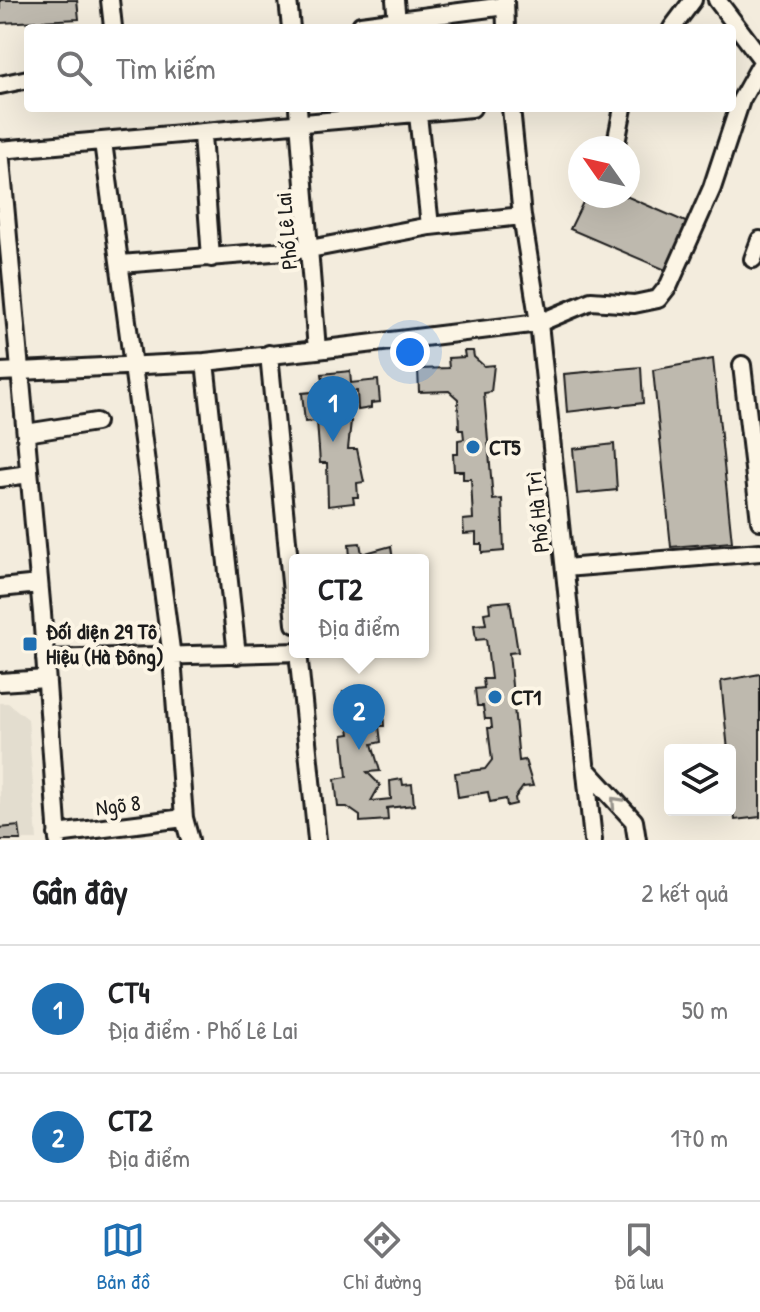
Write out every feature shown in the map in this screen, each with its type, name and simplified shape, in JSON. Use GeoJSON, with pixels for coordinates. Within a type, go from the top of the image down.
{"type":"FeatureCollection","features":[{"type":"Feature","properties":{"kind":"street"},"geometry":{"type":"LineString","coordinates":[[110,0],[113,24]]}},
{"type":"Feature","properties":{"kind":"street"},"geometry":{"type":"LineString","coordinates":[[288,0],[291,24]]}},
{"type":"Feature","properties":{"kind":"street"},"geometry":{"type":"LineString","coordinates":[[395,0],[397,21]]}},
{"type":"Feature","properties":{"kind":"street"},"geometry":{"type":"LineString","coordinates":[[675,24],[693,0]]}},
{"type":"Feature","properties":{"kind":"street"},"geometry":{"type":"LineString","coordinates":[[717,0],[735,24]]}},
{"type":"Feature","properties":{"kind":"street"},"geometry":{"type":"LineString","coordinates":[[370,24],[397,21],[447,7],[505,3],[506,24]]}},
{"type":"Feature","properties":{"kind":"street"},"geometry":{"type":"LineString","coordinates":[[736,25],[760,57]]}},
{"type":"Feature","properties":{"kind":"street"},"geometry":{"type":"LineString","coordinates":[[0,372],[131,363],[205,362],[317,350],[539,323],[591,301],[637,304],[658,299],[665,291],[712,188],[741,100],[760,66]]}},
{"type":"Feature","properties":{"kind":"street"},"geometry":{"type":"LineString","coordinates":[[0,85],[24,80]]}},
{"type":"Feature","properties":{"kind":"street"},"geometry":{"type":"LineString","coordinates":[[58,837],[0,150],[202,135],[298,116],[441,112]]}},
{"type":"Feature","properties":{"kind":"street","name":"Phố Hà Trì"},"geometry":{"type":"LineString","coordinates":[[511,112],[522,216],[539,323],[593,840]]}},
{"type":"Feature","properties":{"kind":"street"},"geometry":{"type":"LineString","coordinates":[[617,136],[622,112]]}},
{"type":"Feature","properties":{"kind":"street"},"geometry":{"type":"LineString","coordinates":[[418,115],[430,226]]}},
{"type":"Feature","properties":{"kind":"street","name":"Phố Lê Lai"},"geometry":{"type":"LineString","coordinates":[[298,116],[317,350]]}},
{"type":"Feature","properties":{"kind":"street"},"geometry":{"type":"LineString","coordinates":[[202,135],[211,258]]}},
{"type":"Feature","properties":{"kind":"street"},"geometry":{"type":"LineString","coordinates":[[103,142],[172,657],[184,818],[190,840]]}},
{"type":"Feature","properties":{"kind":"street"},"geometry":{"type":"LineString","coordinates":[[121,264],[310,249],[430,226],[522,216]]}},
{"type":"Feature","properties":{"kind":"street"},"geometry":{"type":"LineString","coordinates":[[753,259],[760,240]]}},
{"type":"Feature","properties":{"kind":"street"},"geometry":{"type":"LineString","coordinates":[[269,354],[289,562]]}},
{"type":"Feature","properties":{"kind":"street"},"geometry":{"type":"LineString","coordinates":[[205,362],[237,655]]}},
{"type":"Feature","properties":{"kind":"street"},"geometry":{"type":"LineString","coordinates":[[742,365],[760,521]]}},
{"type":"Feature","properties":{"kind":"street"},"geometry":{"type":"LineString","coordinates":[[26,433],[96,422]]}},
{"type":"Feature","properties":{"kind":"street"},"geometry":{"type":"LineString","coordinates":[[0,478],[29,474]]}},
{"type":"Feature","properties":{"kind":"street"},"geometry":{"type":"LineString","coordinates":[[565,568],[760,552]]}},
{"type":"Feature","properties":{"kind":"street"},"geometry":{"type":"LineString","coordinates":[[0,588],[39,584]]}},
{"type":"Feature","properties":{"kind":"street"},"geometry":{"type":"LineString","coordinates":[[45,659],[289,652]]}},
{"type":"Feature","properties":{"kind":"street"},"geometry":{"type":"LineString","coordinates":[[299,658],[317,840]]}},
{"type":"Feature","properties":{"kind":"street"},"geometry":{"type":"LineString","coordinates":[[0,682],[46,679]]}},
{"type":"Feature","properties":{"kind":"street"},"geometry":{"type":"LineString","coordinates":[[586,769],[634,821],[637,840]]}},
{"type":"Feature","properties":{"kind":"street","name":"Ngõ 8"},"geometry":{"type":"LineString","coordinates":[[58,837],[184,818]]}},
{"type":"Feature","properties":{"kind":"shaded area"},"geometry":{"type":"Polygon","coordinates":[[[0,703],[8,703],[28,719],[37,840],[0,840],[0,703]]]}},
{"type":"Feature","properties":{"kind":"building"},"geometry":{"type":"Polygon","coordinates":[[[0,0],[77,0],[79,19],[0,23],[0,0]]]}},
{"type":"Feature","properties":{"kind":"building"},"geometry":{"type":"Polygon","coordinates":[[[640,202],[688,223],[668,271],[570,229],[580,208],[640,208],[640,202]]]}},
{"type":"Feature","properties":{"kind":"building","name":"CT5"},"geometry":{"type":"Polygon","coordinates":[[[464,351],[473,351],[474,357],[484,366],[494,365],[491,392],[484,393],[493,500],[502,499],[504,551],[482,553],[482,544],[476,544],[476,533],[464,534],[463,520],[473,519],[471,479],[463,479],[463,471],[454,471],[453,454],[458,454],[458,440],[464,439],[463,430],[459,430],[458,399],[449,391],[419,392],[418,369],[449,368],[448,358],[465,357],[464,351]]]}},
{"type":"Feature","properties":{"kind":"building"},"geometry":{"type":"Polygon","coordinates":[[[713,359],[732,542],[671,547],[653,370],[713,359]]]}},
{"type":"Feature","properties":{"kind":"building"},"geometry":{"type":"Polygon","coordinates":[[[641,367],[643,403],[567,412],[564,374],[641,367]]]}},
{"type":"Feature","properties":{"kind":"building"},"geometry":{"type":"Polygon","coordinates":[[[350,371],[351,383],[378,380],[380,402],[371,403],[371,408],[358,410],[357,391],[337,393],[348,407],[338,422],[351,421],[348,449],[357,449],[364,482],[357,483],[358,497],[353,497],[354,503],[328,506],[327,463],[320,463],[317,421],[305,422],[302,393],[312,392],[323,381],[322,374],[350,371]]]}},
{"type":"Feature","properties":{"kind":"building"},"geometry":{"type":"Polygon","coordinates":[[[614,444],[617,490],[577,494],[573,449],[614,444]]]}},
{"type":"Feature","properties":{"kind":"building"},"geometry":{"type":"Polygon","coordinates":[[[360,543],[362,554],[350,554],[349,544],[360,543]]]}},
{"type":"Feature","properties":{"kind":"building"},"geometry":{"type":"Polygon","coordinates":[[[391,546],[392,554],[362,554],[391,546]]]}},
{"type":"Feature","properties":{"kind":"building","name":"CT1"},"geometry":{"type":"Polygon","coordinates":[[[510,601],[518,652],[509,653],[519,761],[525,760],[533,786],[523,787],[515,798],[516,804],[507,806],[506,799],[490,802],[488,792],[458,797],[455,773],[485,769],[492,760],[488,728],[492,728],[491,719],[485,719],[483,706],[477,706],[475,689],[484,688],[483,679],[491,679],[486,639],[476,640],[474,625],[486,624],[484,613],[490,612],[489,603],[510,601]]]}},
{"type":"Feature","properties":{"kind":"building"},"geometry":{"type":"Polygon","coordinates":[[[760,674],[760,817],[735,820],[736,744],[727,744],[721,681],[760,674]]]}},
{"type":"Feature","properties":{"kind":"building"},"geometry":{"type":"Polygon","coordinates":[[[368,689],[369,695],[374,695],[376,709],[383,708],[384,726],[379,726],[381,742],[372,744],[380,771],[367,772],[380,785],[371,801],[391,799],[390,781],[402,779],[403,785],[412,784],[414,805],[387,808],[388,820],[360,822],[360,816],[347,807],[338,807],[335,779],[347,777],[343,735],[350,734],[343,692],[368,689]]]}},
{"type":"Feature","properties":{"kind":"building"},"geometry":{"type":"Polygon","coordinates":[[[19,826],[21,840],[0,840],[0,828],[19,826]]]}},
{"type":"Feature","properties":{"kind":"place","name":"CT4"},"geometry":{"type":"Point","coordinates":[333,442]}},
{"type":"Feature","properties":{"kind":"place","name":"CT5"},"geometry":{"type":"Point","coordinates":[473,447]}},
{"type":"Feature","properties":{"kind":"place","name":"Đối diện 29 Tô Hiệu (Hà Đông)"},"geometry":{"type":"Point","coordinates":[30,644]}},
{"type":"Feature","properties":{"kind":"place","name":"CT1"},"geometry":{"type":"Point","coordinates":[495,697]}},
{"type":"Feature","properties":{"kind":"place","name":"CT2"},"geometry":{"type":"Point","coordinates":[359,750]}}]}
